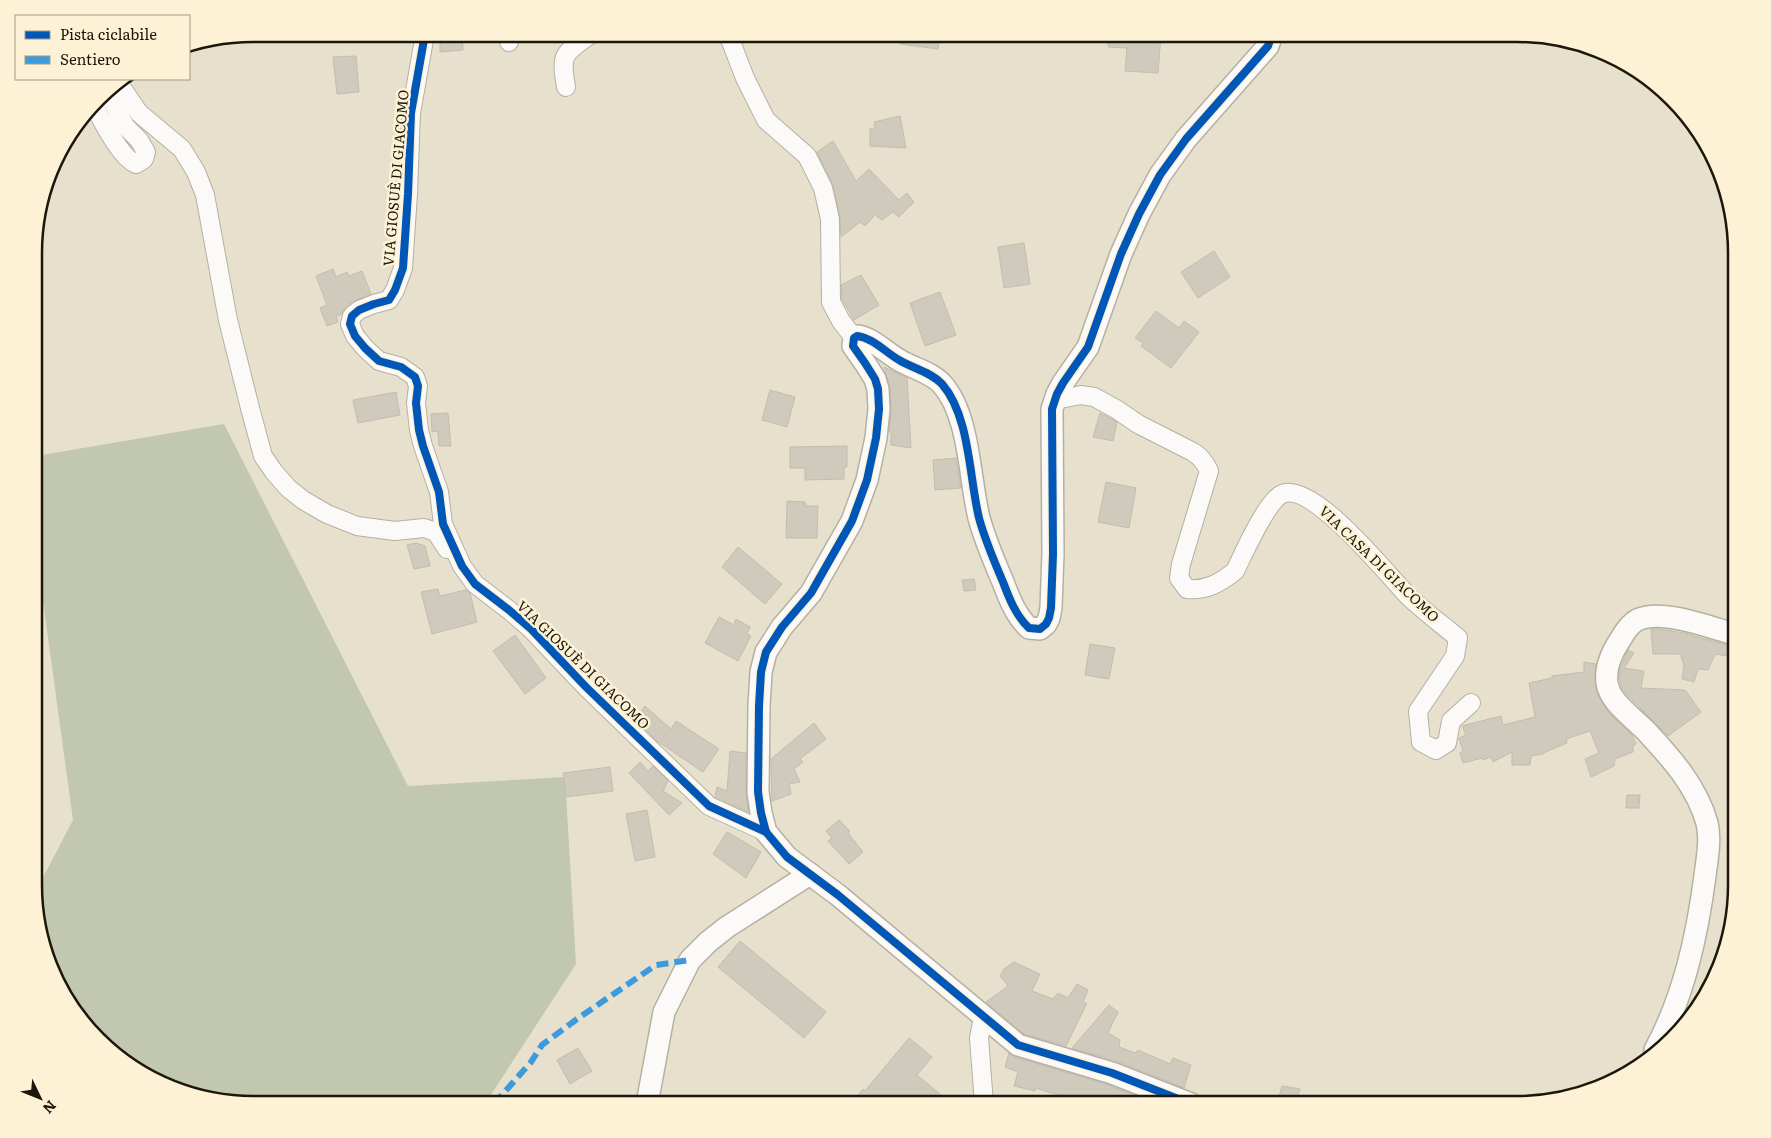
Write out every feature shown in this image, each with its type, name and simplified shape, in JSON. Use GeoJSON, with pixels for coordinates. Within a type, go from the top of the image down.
{"type":"FeatureCollection","features":[{"type":"Feature","properties":{"kind":"street","name":"VIA GIOSUÈ DI GIACOMO"},"geometry":{"type":"LineString","coordinates":[[424,42],[411,113],[403,268],[389,300],[359,310],[352,316],[350,324],[355,336],[379,361],[401,367],[415,377],[418,386],[417,419],[423,446],[439,492],[443,524],[462,566],[475,584],[510,610],[531,629],[586,687],[709,806],[766,832]]}},
{"type":"Feature","properties":{"kind":"street"},"geometry":{"type":"LineString","coordinates":[[566,87],[562,64],[568,51],[580,42]]}},
{"type":"Feature","properties":{"kind":"street"},"geometry":{"type":"LineString","coordinates":[[731,42],[766,120],[806,156],[823,188],[830,219],[831,302],[854,338],[853,346],[875,379],[878,389],[876,438],[866,480],[852,521],[811,593],[782,627],[766,652],[761,672],[759,706],[758,792],[766,832],[787,857],[916,959],[982,1017],[1018,1044],[1112,1073],[1171,1096]]}},
{"type":"Feature","properties":{"kind":"street"},"geometry":{"type":"LineString","coordinates":[[854,338],[857,336],[870,340],[902,361],[933,377],[940,382],[951,397],[964,429],[979,517],[988,545],[1018,614],[1029,628],[1040,629],[1046,624],[1051,608],[1053,554],[1052,409],[1055,400],[1063,383],[1088,347],[1121,254],[1139,214],[1160,175],[1186,140],[1262,54],[1269,42]]}},
{"type":"Feature","properties":{"kind":"street","name":"VIA GIOSUÈ DI GIACOMO"},"geometry":{"type":"LineString","coordinates":[[122,88],[139,113],[182,149],[196,172],[205,195],[228,320],[250,408],[263,456],[274,472],[288,488],[303,500],[327,514],[356,526],[395,531],[424,528],[436,532],[453,558],[462,566]]}},
{"type":"Feature","properties":{"kind":"street"},"geometry":{"type":"LineString","coordinates":[[97,111],[130,162],[136,164],[144,159],[146,152],[139,140],[125,126],[111,98]]}},
{"type":"Feature","properties":{"kind":"street","name":"VIA CASA DI GIACOMO"},"geometry":{"type":"LineString","coordinates":[[1055,400],[1081,395],[1094,397],[1138,424],[1201,456],[1209,471],[1181,564],[1179,578],[1186,589],[1196,590],[1210,587],[1226,579],[1235,571],[1271,504],[1281,495],[1290,492],[1316,503],[1361,543],[1409,596],[1458,638],[1456,656],[1418,711],[1421,742],[1436,750],[1447,743],[1451,720],[1471,703]]}},
{"type":"Feature","properties":{"kind":"street"},"geometry":{"type":"LineString","coordinates":[[1659,1041],[1665,1030],[1690,961],[1700,916],[1709,840],[1707,823],[1688,780],[1659,745],[1616,701],[1610,692],[1607,676],[1610,658],[1616,645],[1628,628],[1636,620],[1649,617],[1678,619],[1728,633]]}},
{"type":"Feature","properties":{"kind":"street"},"geometry":{"type":"LineString","coordinates":[[648,1096],[664,1012],[690,960],[726,927],[810,874]]}},
{"type":"Feature","properties":{"kind":"street"},"geometry":{"type":"LineString","coordinates":[[982,1017],[979,1038],[983,1096]]}},
{"type":"Feature","properties":{"kind":"green space"},"geometry":{"type":"Polygon","coordinates":[[[224,424],[408,786],[565,777],[576,964],[490,1096],[253,1096],[212,1091],[185,1084],[160,1074],[136,1060],[104,1034],[78,1002],[64,978],[54,953],[44,912],[42,885],[42,879],[73,820],[42,594],[42,455],[224,424]]]}},
{"type":"Feature","properties":{"kind":"building"},"geometry":{"type":"Polygon","coordinates":[[[440,42],[462,42],[463,50],[440,52],[440,42]]]}},
{"type":"Feature","properties":{"kind":"building"},"geometry":{"type":"Polygon","coordinates":[[[900,42],[939,42],[938,49],[900,44],[900,42]]]}},
{"type":"Feature","properties":{"kind":"building"},"geometry":{"type":"Polygon","coordinates":[[[1108,42],[1160,42],[1158,73],[1125,71],[1127,48],[1108,47],[1108,42]]]}},
{"type":"Feature","properties":{"kind":"building"},"geometry":{"type":"Polygon","coordinates":[[[356,56],[359,92],[337,94],[333,57],[356,56]]]}},
{"type":"Feature","properties":{"kind":"building"},"geometry":{"type":"Polygon","coordinates":[[[900,116],[906,148],[870,146],[870,129],[875,129],[874,122],[900,116]]]}},
{"type":"Feature","properties":{"kind":"building"},"geometry":{"type":"Polygon","coordinates":[[[833,141],[856,181],[869,169],[899,200],[907,193],[914,202],[899,217],[893,212],[882,220],[875,215],[865,226],[860,222],[841,237],[840,217],[833,185],[817,152],[833,141]]]}},
{"type":"Feature","properties":{"kind":"building"},"geometry":{"type":"Polygon","coordinates":[[[1024,243],[1030,284],[1004,288],[998,247],[1024,243]]]}},
{"type":"Feature","properties":{"kind":"building"},"geometry":{"type":"Polygon","coordinates":[[[1214,251],[1230,277],[1198,298],[1181,272],[1214,251]]]}},
{"type":"Feature","properties":{"kind":"building"},"geometry":{"type":"Polygon","coordinates":[[[333,269],[336,277],[347,272],[349,276],[362,271],[371,294],[352,302],[345,308],[342,314],[336,316],[338,322],[327,326],[320,308],[327,305],[316,276],[333,269]]]}},
{"type":"Feature","properties":{"kind":"building"},"geometry":{"type":"Polygon","coordinates":[[[861,275],[879,305],[854,320],[842,299],[841,285],[861,275]]]}},
{"type":"Feature","properties":{"kind":"building"},"geometry":{"type":"Polygon","coordinates":[[[940,292],[956,335],[925,346],[910,303],[940,292]]]}},
{"type":"Feature","properties":{"kind":"building"},"geometry":{"type":"Polygon","coordinates":[[[1156,311],[1179,328],[1184,321],[1199,332],[1171,368],[1141,346],[1143,343],[1135,338],[1156,311]]]}},
{"type":"Feature","properties":{"kind":"building"},"geometry":{"type":"Polygon","coordinates":[[[884,367],[907,378],[911,448],[891,445],[891,432],[889,432],[890,388],[884,367]]]}},
{"type":"Feature","properties":{"kind":"building"},"geometry":{"type":"Polygon","coordinates":[[[770,390],[795,397],[787,427],[762,420],[770,390]]]}},
{"type":"Feature","properties":{"kind":"building"},"geometry":{"type":"Polygon","coordinates":[[[396,392],[400,415],[358,423],[353,400],[396,392]]]}},
{"type":"Feature","properties":{"kind":"building"},"geometry":{"type":"Polygon","coordinates":[[[448,413],[451,446],[439,446],[438,431],[432,432],[431,414],[448,413]]]}},
{"type":"Feature","properties":{"kind":"building"},"geometry":{"type":"Polygon","coordinates":[[[1100,413],[1117,422],[1113,441],[1093,437],[1100,413]]]}},
{"type":"Feature","properties":{"kind":"building"},"geometry":{"type":"Polygon","coordinates":[[[847,446],[847,467],[844,467],[844,479],[805,480],[805,468],[790,468],[790,447],[847,446]]]}},
{"type":"Feature","properties":{"kind":"building"},"geometry":{"type":"Polygon","coordinates":[[[956,458],[961,488],[935,490],[933,460],[956,458]]]}},
{"type":"Feature","properties":{"kind":"building"},"geometry":{"type":"Polygon","coordinates":[[[1106,482],[1136,488],[1129,528],[1098,522],[1106,482]]]}},
{"type":"Feature","properties":{"kind":"building"},"geometry":{"type":"Polygon","coordinates":[[[787,501],[805,502],[806,506],[818,506],[817,538],[786,538],[787,501]]]}},
{"type":"Feature","properties":{"kind":"building"},"geometry":{"type":"Polygon","coordinates":[[[416,543],[425,546],[430,566],[414,569],[407,545],[416,543]]]}},
{"type":"Feature","properties":{"kind":"building"},"geometry":{"type":"Polygon","coordinates":[[[738,547],[782,584],[765,604],[722,567],[738,547]]]}},
{"type":"Feature","properties":{"kind":"building"},"geometry":{"type":"Polygon","coordinates":[[[974,579],[976,590],[964,591],[962,580],[974,579]]]}},
{"type":"Feature","properties":{"kind":"building"},"geometry":{"type":"Polygon","coordinates":[[[438,589],[440,596],[466,590],[470,593],[477,622],[432,634],[421,592],[438,589]]]}},
{"type":"Feature","properties":{"kind":"building"},"geometry":{"type":"Polygon","coordinates":[[[719,617],[734,625],[736,619],[750,627],[747,634],[751,636],[738,661],[705,643],[719,617]]]}},
{"type":"Feature","properties":{"kind":"building"},"geometry":{"type":"Polygon","coordinates":[[[1651,629],[1684,633],[1728,645],[1727,656],[1715,654],[1708,670],[1698,669],[1694,682],[1682,679],[1684,665],[1680,654],[1653,654],[1651,629]]]}},
{"type":"Feature","properties":{"kind":"building"},"geometry":{"type":"Polygon","coordinates":[[[515,635],[546,678],[525,694],[493,651],[515,635]]]}},
{"type":"Feature","properties":{"kind":"building"},"geometry":{"type":"Polygon","coordinates":[[[1090,644],[1115,648],[1109,679],[1085,675],[1090,644]]]}},
{"type":"Feature","properties":{"kind":"building"},"geometry":{"type":"Polygon","coordinates":[[[1628,650],[1634,653],[1624,668],[1644,671],[1641,688],[1685,690],[1701,712],[1668,736],[1627,695],[1621,686],[1620,669],[1628,650]]]}},
{"type":"Feature","properties":{"kind":"building"},"geometry":{"type":"Polygon","coordinates":[[[1584,662],[1596,664],[1595,684],[1598,696],[1608,712],[1633,736],[1636,744],[1633,745],[1633,752],[1615,759],[1614,766],[1591,777],[1585,759],[1599,753],[1590,731],[1566,739],[1567,743],[1543,754],[1531,756],[1530,765],[1512,765],[1512,752],[1493,762],[1491,757],[1463,763],[1460,753],[1463,751],[1459,738],[1466,735],[1462,726],[1501,716],[1503,725],[1535,717],[1529,683],[1552,678],[1552,676],[1584,672],[1584,662]]]}},
{"type":"Feature","properties":{"kind":"building"},"geometry":{"type":"Polygon","coordinates":[[[645,706],[671,729],[676,721],[719,749],[703,772],[657,741],[635,719],[645,706]]]}},
{"type":"Feature","properties":{"kind":"building"},"geometry":{"type":"Polygon","coordinates":[[[814,723],[826,739],[800,759],[803,762],[794,769],[800,782],[789,784],[791,794],[772,801],[771,759],[814,723]]]}},
{"type":"Feature","properties":{"kind":"building"},"geometry":{"type":"Polygon","coordinates":[[[730,751],[746,753],[748,812],[715,797],[717,787],[727,791],[730,751]]]}},
{"type":"Feature","properties":{"kind":"building"},"geometry":{"type":"Polygon","coordinates":[[[640,762],[648,771],[653,766],[668,781],[663,791],[682,803],[669,815],[629,773],[640,762]]]}},
{"type":"Feature","properties":{"kind":"building"},"geometry":{"type":"Polygon","coordinates":[[[610,767],[613,791],[566,797],[563,773],[610,767]]]}},
{"type":"Feature","properties":{"kind":"building"},"geometry":{"type":"Polygon","coordinates":[[[1627,795],[1640,795],[1639,808],[1626,808],[1627,795]]]}},
{"type":"Feature","properties":{"kind":"building"},"geometry":{"type":"Polygon","coordinates":[[[647,810],[655,857],[635,861],[626,814],[647,810]]]}},
{"type":"Feature","properties":{"kind":"building"},"geometry":{"type":"Polygon","coordinates":[[[839,820],[850,831],[848,833],[863,852],[849,864],[828,841],[832,838],[826,831],[839,820]]]}},
{"type":"Feature","properties":{"kind":"building"},"geometry":{"type":"Polygon","coordinates":[[[727,832],[761,852],[746,878],[713,854],[727,832]]]}},
{"type":"Feature","properties":{"kind":"building"},"geometry":{"type":"Polygon","coordinates":[[[740,941],[826,1012],[804,1038],[718,967],[740,941]]]}},
{"type":"Feature","properties":{"kind":"building"},"geometry":{"type":"Polygon","coordinates":[[[1014,962],[1040,974],[1032,991],[1053,999],[1058,993],[1068,998],[1077,984],[1088,990],[1083,1003],[1087,1003],[1066,1046],[1024,1034],[986,1002],[1008,986],[1000,976],[1004,969],[1014,962]]]}},
{"type":"Feature","properties":{"kind":"building"},"geometry":{"type":"Polygon","coordinates":[[[1109,1005],[1118,1012],[1108,1033],[1120,1040],[1119,1047],[1135,1053],[1138,1050],[1170,1064],[1173,1058],[1191,1065],[1184,1088],[1117,1061],[1072,1048],[1109,1005]]]}},
{"type":"Feature","properties":{"kind":"building"},"geometry":{"type":"Polygon","coordinates":[[[909,1038],[932,1057],[917,1075],[942,1096],[857,1096],[863,1089],[865,1091],[909,1038]]]}},
{"type":"Feature","properties":{"kind":"building"},"geometry":{"type":"Polygon","coordinates":[[[578,1048],[592,1071],[570,1084],[557,1060],[578,1048]]]}},
{"type":"Feature","properties":{"kind":"building"},"geometry":{"type":"Polygon","coordinates":[[[1009,1053],[1014,1057],[1108,1085],[1136,1096],[1062,1096],[1035,1088],[1035,1091],[1014,1086],[1018,1072],[1005,1067],[1009,1053]]]}},
{"type":"Feature","properties":{"kind":"building"},"geometry":{"type":"Polygon","coordinates":[[[1282,1086],[1300,1089],[1298,1096],[1279,1096],[1282,1086]]]}},
{"type":"Feature","properties":{"kind":"marked path"},"geometry":{"type":"LineString","coordinates":[[501,1096],[531,1062],[542,1045],[577,1019],[656,965],[690,960]]}},
{"type":"Feature","properties":{"kind":"cycle path"},"geometry":{"type":"LineString","coordinates":[[424,42],[411,113],[403,268],[389,300],[359,310],[352,316],[350,324],[355,336],[379,361],[401,367],[415,377],[418,386],[416,403],[419,430],[439,492],[443,524],[462,566],[475,584],[531,629],[586,687],[709,806],[766,832]]}},
{"type":"Feature","properties":{"kind":"cycle path"},"geometry":{"type":"LineString","coordinates":[[1171,1096],[1112,1073],[1018,1045],[838,895],[787,857],[766,832],[758,792],[761,672],[766,652],[782,627],[811,593],[852,521],[867,480],[876,438],[879,409],[878,389],[875,379],[853,346],[854,338],[857,336],[868,339],[899,360],[932,376],[942,384],[951,397],[963,430],[979,518],[1008,594],[1017,612],[1029,628],[1040,629],[1046,624],[1051,608],[1053,554],[1052,409],[1057,394],[1088,347],[1121,254],[1139,214],[1160,175],[1186,139],[1268,46],[1269,42]]}}]}
